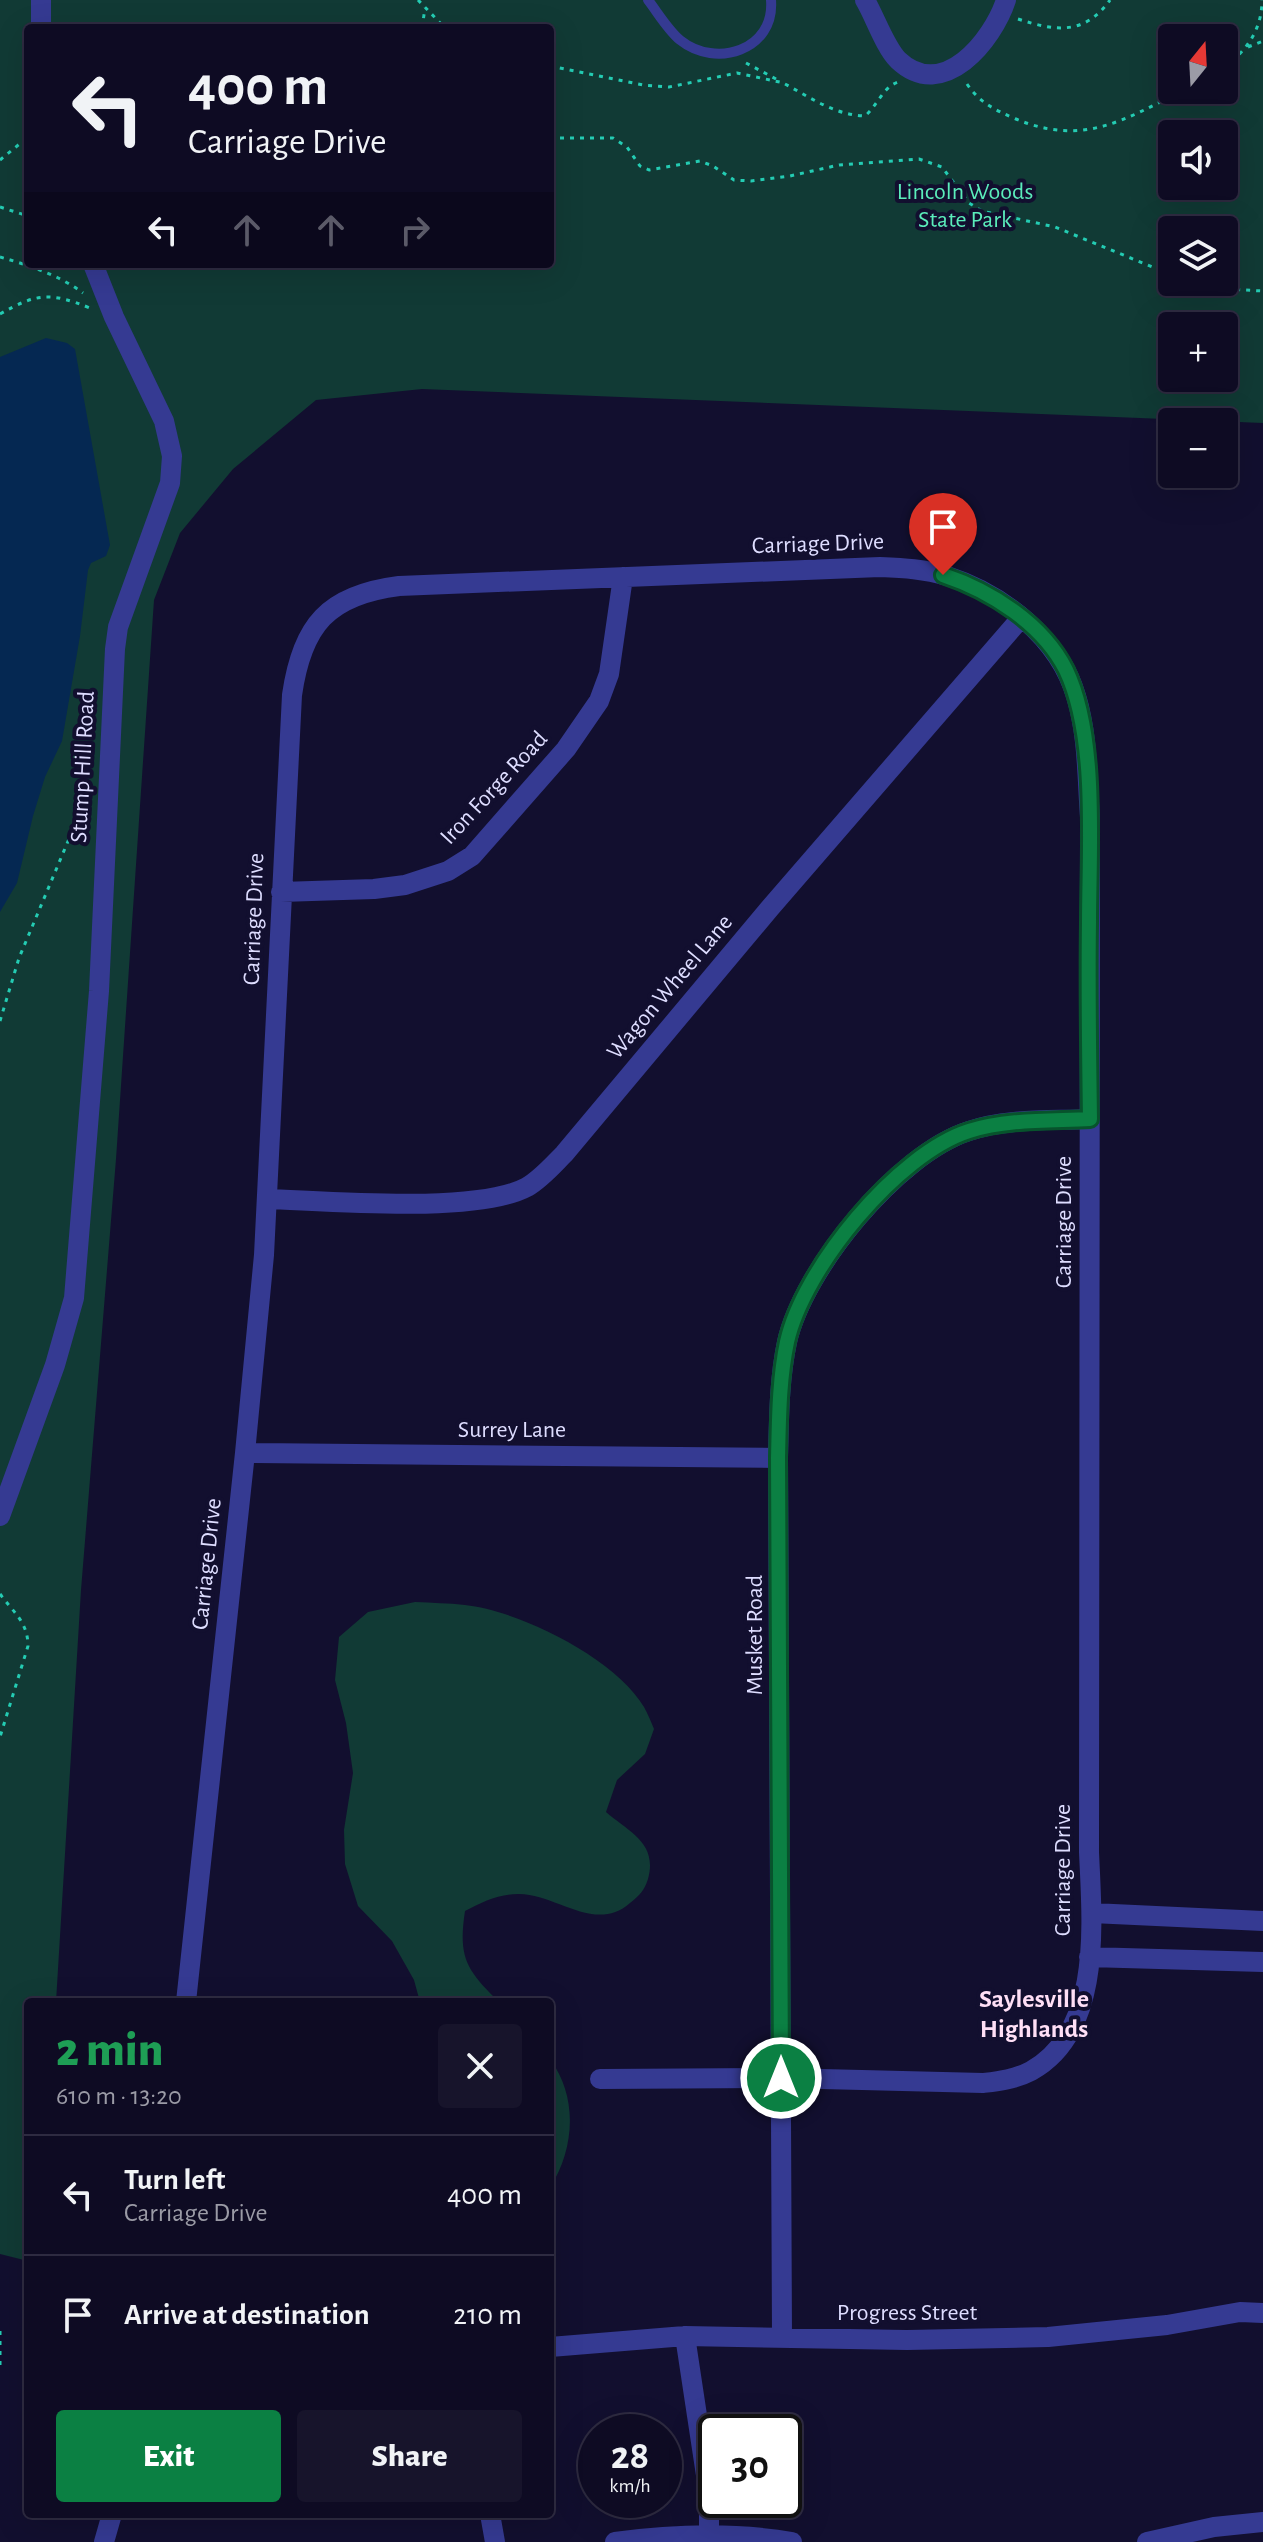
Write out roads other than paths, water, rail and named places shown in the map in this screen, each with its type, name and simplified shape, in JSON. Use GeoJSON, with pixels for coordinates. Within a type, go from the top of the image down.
{"type":"FeatureCollection","features":[{"type":"Feature","properties":{"kind":"street"},"geometry":{"type":"LineString","coordinates":[[41,0],[41,24]]}},
{"type":"Feature","properties":{"kind":"street"},"geometry":{"type":"LineString","coordinates":[[865,0],[897,59],[907,68],[924,74],[955,68],[991,35],[1004,7]]}},
{"type":"Feature","properties":{"kind":"street","name":"Stump Hill Road"},"geometry":{"type":"LineString","coordinates":[[0,1516],[55,1365],[74,1298],[99,991],[115,649],[118,627],[173,471],[170,440],[164,421],[114,317],[95,268]]}},
{"type":"Feature","properties":{"kind":"street","name":"Carriage Drive"},"geometry":{"type":"LineString","coordinates":[[186,1998],[245,1453],[267,1199],[292,695],[303,644],[317,622],[331,608],[352,596],[399,586],[880,567],[918,569],[963,582],[986,593],[1047,641],[1065,667],[1076,693],[1083,724],[1090,817],[1089,1852],[1092,1913],[1085,1993],[1071,2030],[1049,2059],[1029,2072],[983,2083],[781,2078],[600,2079]]}},
{"type":"Feature","properties":{"kind":"street","name":"Iron Forge Road"},"geometry":{"type":"LineString","coordinates":[[281,892],[360,890],[405,885],[448,871],[472,856],[566,749],[599,701],[609,674],[623,577]]}},
{"type":"Feature","properties":{"kind":"street","name":"Wagon Wheel Lane"},"geometry":{"type":"LineString","coordinates":[[267,1199],[457,1202],[529,1186],[564,1154],[770,908],[1021,618]]}},
{"type":"Feature","properties":{"kind":"street","name":"Musket Road"},"geometry":{"type":"LineString","coordinates":[[782,2337],[778,1458],[779,1405],[788,1341],[808,1286],[824,1261],[900,1172],[934,1147],[965,1132],[987,1126],[1090,1119]]}},
{"type":"Feature","properties":{"kind":"street","name":"Surrey Lane"},"geometry":{"type":"LineString","coordinates":[[245,1453],[778,1458]]}},
{"type":"Feature","properties":{"kind":"street"},"geometry":{"type":"LineString","coordinates":[[1092,1913],[1263,1921]]}},
{"type":"Feature","properties":{"kind":"street"},"geometry":{"type":"LineString","coordinates":[[1089,1957],[1263,1962]]}},
{"type":"Feature","properties":{"kind":"street","name":"Progress Street"},"geometry":{"type":"LineString","coordinates":[[554,2347],[685,2336],[907,2340],[1048,2337],[1167,2325],[1240,2312],[1263,2313]]}},
{"type":"Feature","properties":{"kind":"street"},"geometry":{"type":"LineString","coordinates":[[685,2336],[709,2495],[709,2535]]}},
{"type":"Feature","properties":{"kind":"street"},"geometry":{"type":"LineString","coordinates":[[104,2542],[111,2518]]}},
{"type":"Feature","properties":{"kind":"street"},"geometry":{"type":"LineString","coordinates":[[491,2518],[495,2542]]}},
{"type":"Feature","properties":{"kind":"street"},"geometry":{"type":"LineString","coordinates":[[1147,2542],[1214,2527],[1263,2522]]}},
{"type":"Feature","properties":{"kind":"street"},"geometry":{"type":"LineString","coordinates":[[615,2542],[664,2535],[709,2535],[792,2542]]}},
{"type":"Feature","properties":{"kind":"lane"},"geometry":{"type":"LineString","coordinates":[[648,0],[680,41],[716,53],[732,53],[755,43],[768,27],[771,0]]}},
{"type":"Feature","properties":{"kind":"water"},"geometry":{"type":"Polygon","coordinates":[[[46,338],[67,343],[75,349],[110,545],[106,556],[91,563],[88,570],[62,741],[45,777],[17,883],[0,912],[0,357],[46,338]]]}},
{"type":"Feature","properties":{"kind":"district","name":"Saylesville Highlands"},"geometry":{"type":"Point","coordinates":[1034,2014]}},
{"type":"Feature","properties":{"kind":"park label","name":"Lincoln Woods State Park"},"geometry":{"type":"Point","coordinates":[965,206]}}]}
